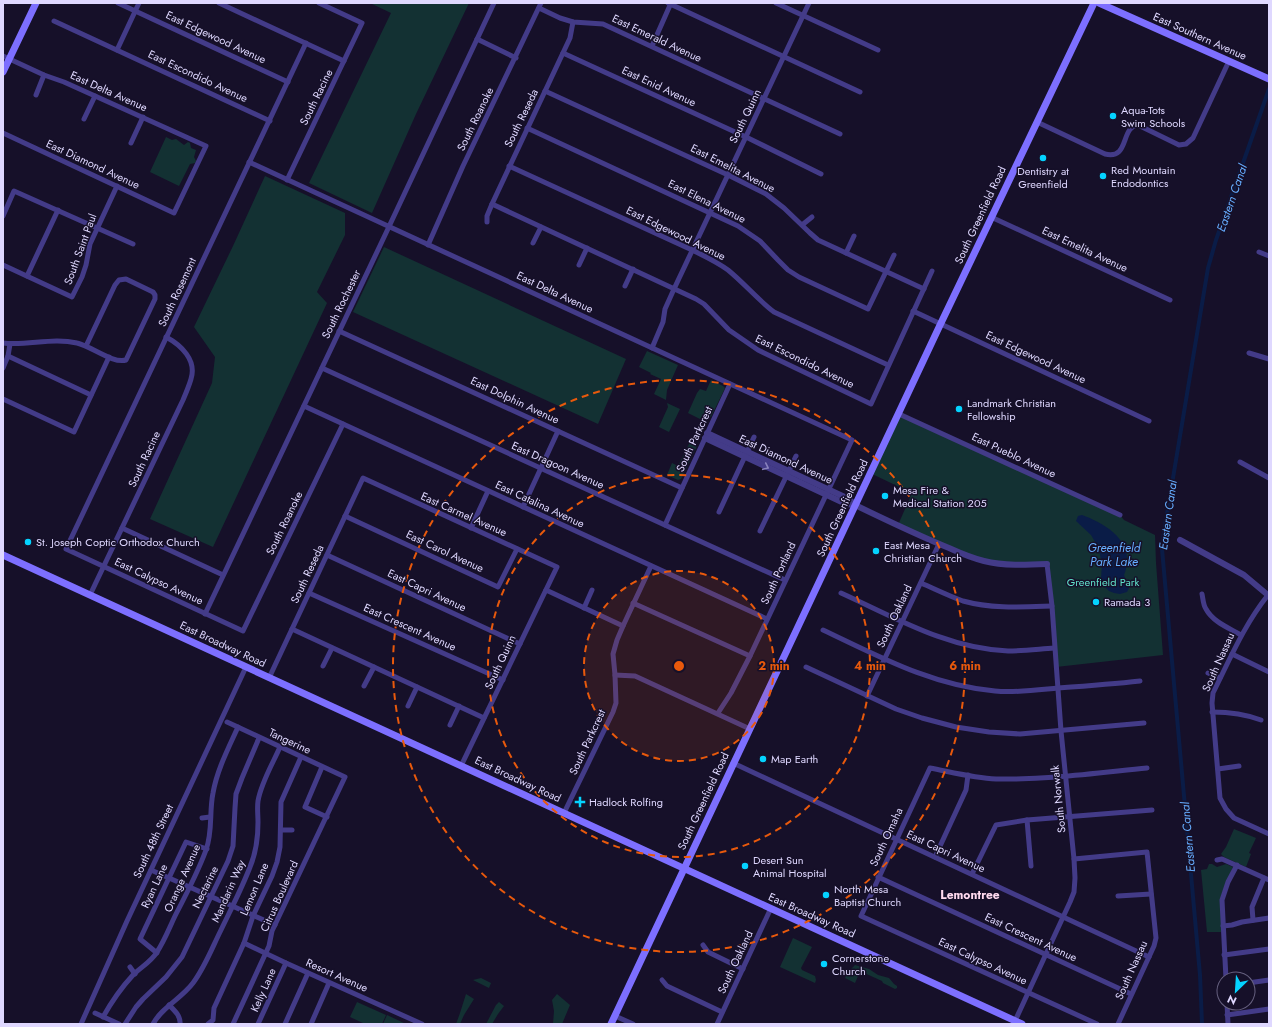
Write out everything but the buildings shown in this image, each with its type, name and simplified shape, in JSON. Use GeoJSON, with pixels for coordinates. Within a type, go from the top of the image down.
{"type":"FeatureCollection","features":[{"type":"Feature","properties":{"kind":"main road"},"geometry":{"type":"LineString","coordinates":[[3,72],[6,58],[36,3]]}},
{"type":"Feature","properties":{"kind":"main road","name":"South Greenfield Road"},"geometry":{"type":"LineString","coordinates":[[611,1024],[855,505],[1094,3]]}},
{"type":"Feature","properties":{"kind":"main road","name":"East Southern Avenue"},"geometry":{"type":"LineString","coordinates":[[1100,3],[1268,79]]}},
{"type":"Feature","properties":{"kind":"main road","name":"East Broadway Road"},"geometry":{"type":"LineString","coordinates":[[3,556],[1022,1024]]}},
{"type":"Feature","properties":{"kind":"street","name":"East Edgewood Avenue"},"geometry":{"type":"LineString","coordinates":[[118,3],[288,82]]}},
{"type":"Feature","properties":{"kind":"street"},"geometry":{"type":"LineString","coordinates":[[117,50],[139,3]]}},
{"type":"Feature","properties":{"kind":"street"},"geometry":{"type":"LineString","coordinates":[[219,3],[344,61]]}},
{"type":"Feature","properties":{"kind":"street","name":"South Racine"},"geometry":{"type":"LineString","coordinates":[[287,180],[362,23],[319,3]]}},
{"type":"Feature","properties":{"kind":"street","name":"South Rochester"},"geometry":{"type":"LineString","coordinates":[[205,614],[389,227],[493,3]]}},
{"type":"Feature","properties":{"kind":"street"},"geometry":{"type":"LineString","coordinates":[[652,46],[670,3],[860,92]]}},
{"type":"Feature","properties":{"kind":"street"},"geometry":{"type":"LineString","coordinates":[[776,3],[878,50]]}},
{"type":"Feature","properties":{"kind":"street","name":"South Quinn"},"geometry":{"type":"LineString","coordinates":[[652,348],[663,322],[665,309],[674,289],[809,3]]}},
{"type":"Feature","properties":{"kind":"street","name":"East Emerald Avenue"},"geometry":{"type":"LineString","coordinates":[[540,6],[560,18],[574,22],[603,24],[840,134]]}},
{"type":"Feature","properties":{"kind":"street","name":"South Roanoke"},"geometry":{"type":"LineString","coordinates":[[428,244],[463,166],[540,6]]}},
{"type":"Feature","properties":{"kind":"street","name":"East Escondido Avenue"},"geometry":{"type":"LineString","coordinates":[[54,21],[270,121]]}},
{"type":"Feature","properties":{"kind":"street","name":"South Reseda"},"geometry":{"type":"LineString","coordinates":[[487,222],[487,216],[492,204],[563,53],[572,33],[574,22]]}},
{"type":"Feature","properties":{"kind":"street"},"geometry":{"type":"LineString","coordinates":[[477,39],[516,58]]}},
{"type":"Feature","properties":{"kind":"street","name":"South Rosemont"},"geometry":{"type":"LineString","coordinates":[[66,549],[306,43]]}},
{"type":"Feature","properties":{"kind":"street","name":"East Enid Avenue"},"geometry":{"type":"LineString","coordinates":[[563,53],[746,137],[822,174]]}},
{"type":"Feature","properties":{"kind":"street","name":"East Delta Avenue"},"geometry":{"type":"LineString","coordinates":[[6,58],[44,76],[64,82],[206,146],[174,213]]}},
{"type":"Feature","properties":{"kind":"street"},"geometry":{"type":"LineString","coordinates":[[1037,122],[1110,156],[1117,154],[1120,151],[1130,128],[1138,125],[1179,145],[1186,144],[1193,138],[1230,61]]}},
{"type":"Feature","properties":{"kind":"street"},"geometry":{"type":"LineString","coordinates":[[36,96],[44,76]]}},
{"type":"Feature","properties":{"kind":"street","name":"East Emelita Avenue"},"geometry":{"type":"LineString","coordinates":[[545,91],[766,194],[784,208],[818,240],[924,289]]}},
{"type":"Feature","properties":{"kind":"street"},"geometry":{"type":"LineString","coordinates":[[84,119],[95,96]]}},
{"type":"Feature","properties":{"kind":"street"},"geometry":{"type":"LineString","coordinates":[[131,143],[143,117]]}},
{"type":"Feature","properties":{"kind":"street","name":"East Elena Avenue"},"geometry":{"type":"LineString","coordinates":[[527,128],[710,213],[749,233],[760,241],[788,270],[799,277],[868,309],[886,271]]}},
{"type":"Feature","properties":{"kind":"street","name":"East Diamond Avenue"},"geometry":{"type":"LineString","coordinates":[[3,133],[174,213]]}},
{"type":"Feature","properties":{"kind":"street","name":"East Delta Avenue"},"geometry":{"type":"LineString","coordinates":[[249,162],[852,440]]}},
{"type":"Feature","properties":{"kind":"street","name":"East Edgewood Avenue"},"geometry":{"type":"LineString","coordinates":[[509,166],[692,250],[736,276],[774,312],[888,364]]}},
{"type":"Feature","properties":{"kind":"street","name":"South Saint Paul"},"geometry":{"type":"LineString","coordinates":[[27,276],[72,297],[82,277],[90,244],[116,186]]}},
{"type":"Feature","properties":{"kind":"street"},"geometry":{"type":"LineString","coordinates":[[3,216],[14,191],[133,244]]}},
{"type":"Feature","properties":{"kind":"street","name":"East Escondido Avenue"},"geometry":{"type":"LineString","coordinates":[[492,204],[696,299],[704,304],[729,330],[758,350],[871,404],[888,364]]}},
{"type":"Feature","properties":{"kind":"street"},"geometry":{"type":"LineString","coordinates":[[3,265],[27,276],[58,210]]}},
{"type":"Feature","properties":{"kind":"street","name":"East Emelita Avenue"},"geometry":{"type":"LineString","coordinates":[[992,216],[1170,300]]}},
{"type":"Feature","properties":{"kind":"street"},"geometry":{"type":"LineString","coordinates":[[802,225],[812,217]]}},
{"type":"Feature","properties":{"kind":"street"},"geometry":{"type":"LineString","coordinates":[[533,244],[541,226]]}},
{"type":"Feature","properties":{"kind":"street"},"geometry":{"type":"LineString","coordinates":[[846,253],[854,236]]}},
{"type":"Feature","properties":{"kind":"street"},"geometry":{"type":"LineString","coordinates":[[579,265],[587,248]]}},
{"type":"Feature","properties":{"kind":"street"},"geometry":{"type":"LineString","coordinates":[[1259,252],[1269,256]]}},
{"type":"Feature","properties":{"kind":"street"},"geometry":{"type":"LineString","coordinates":[[886,271],[894,255]]}},
{"type":"Feature","properties":{"kind":"street"},"geometry":{"type":"LineString","coordinates":[[625,286],[633,269]]}},
{"type":"Feature","properties":{"kind":"street"},"geometry":{"type":"LineString","coordinates":[[888,364],[932,271]]}},
{"type":"Feature","properties":{"kind":"street"},"geometry":{"type":"LineString","coordinates":[[3,343],[10,344],[48,340],[65,340],[86,346],[118,361],[126,360],[155,299],[153,292],[126,279],[122,279],[117,282],[86,346]]}},
{"type":"Feature","properties":{"kind":"street","name":"East Edgewood Avenue"},"geometry":{"type":"LineString","coordinates":[[913,311],[1149,421]]}},
{"type":"Feature","properties":{"kind":"street","name":"East Dolphin Avenue"},"geometry":{"type":"LineString","coordinates":[[339,331],[682,488]]}},
{"type":"Feature","properties":{"kind":"street","name":"South Racine"},"geometry":{"type":"LineString","coordinates":[[90,595],[183,400],[192,378],[190,359],[185,351],[176,342],[166,337]]}},
{"type":"Feature","properties":{"kind":"street"},"geometry":{"type":"LineString","coordinates":[[3,368],[8,356],[10,344]]}},
{"type":"Feature","properties":{"kind":"street"},"geometry":{"type":"LineString","coordinates":[[1248,353],[1269,359]]}},
{"type":"Feature","properties":{"kind":"street"},"geometry":{"type":"LineString","coordinates":[[8,356],[91,395]]}},
{"type":"Feature","properties":{"kind":"street"},"geometry":{"type":"LineString","coordinates":[[3,399],[74,432],[109,357]]}},
{"type":"Feature","properties":{"kind":"street","name":"East Dragoon Avenue"},"geometry":{"type":"LineString","coordinates":[[322,368],[785,580]]}},
{"type":"Feature","properties":{"kind":"street","name":"South Parkcrest"},"geometry":{"type":"LineString","coordinates":[[665,525],[730,384]]}},
{"type":"Feature","properties":{"kind":"street","name":"East Catalina Avenue"},"geometry":{"type":"LineString","coordinates":[[304,406],[767,619]]}},
{"type":"Feature","properties":{"kind":"street","name":"East Pueblo Avenue"},"geometry":{"type":"LineString","coordinates":[[899,414],[1120,514]]}},
{"type":"Feature","properties":{"kind":"street","name":"South Roanoke"},"geometry":{"type":"LineString","coordinates":[[243,631],[343,424]]}},
{"type":"Feature","properties":{"kind":"street"},"geometry":{"type":"LineString","coordinates":[[523,507],[558,431]]}},
{"type":"Feature","properties":{"kind":"street","name":"East Diamond Avenue"},"geometry":{"type":"LineString","coordinates":[[706,436],[827,492],[849,499],[855,505],[939,544],[984,561],[1016,565],[1047,564]]}},
{"type":"Feature","properties":{"kind":"street"},"geometry":{"type":"LineString","coordinates":[[719,512],[754,437]]}},
{"type":"Feature","properties":{"kind":"street","name":"South Portland"},"geometry":{"type":"LineString","coordinates":[[718,713],[731,693],[750,656],[852,440]]}},
{"type":"Feature","properties":{"kind":"street"},"geometry":{"type":"LineString","coordinates":[[760,531],[796,456]]}},
{"type":"Feature","properties":{"kind":"street"},"geometry":{"type":"LineString","coordinates":[[1240,462],[1269,478]]}},
{"type":"Feature","properties":{"kind":"street","name":"South Reseda"},"geometry":{"type":"LineString","coordinates":[[269,678],[363,478]]}},
{"type":"Feature","properties":{"kind":"street","name":"East Carmel Avenue"},"geometry":{"type":"LineString","coordinates":[[363,478],[557,567]]}},
{"type":"Feature","properties":{"kind":"street"},"geometry":{"type":"LineString","coordinates":[[471,528],[488,491]]}},
{"type":"Feature","properties":{"kind":"street","name":"East Carol Avenue"},"geometry":{"type":"LineString","coordinates":[[345,516],[498,587],[517,549]]}},
{"type":"Feature","properties":{"kind":"street"},"geometry":{"type":"LineString","coordinates":[[122,528],[223,575]]}},
{"type":"Feature","properties":{"kind":"street"},"geometry":{"type":"LineString","coordinates":[[1180,540],[1244,575],[1268,595]]}},
{"type":"Feature","properties":{"kind":"street","name":"South Oakland"},"geometry":{"type":"LineString","coordinates":[[867,696],[939,544]]}},
{"type":"Feature","properties":{"kind":"street","name":"East Calypso Avenue"},"geometry":{"type":"LineString","coordinates":[[66,549],[243,631]]}},
{"type":"Feature","properties":{"kind":"street","name":"East Capri Avenue"},"geometry":{"type":"LineString","coordinates":[[327,554],[520,644]]}},
{"type":"Feature","properties":{"kind":"street","name":"South Norwalk"},"geometry":{"type":"LineString","coordinates":[[1015,1021],[1064,917],[1074,892],[1074,859],[1065,776],[1054,648],[1052,606],[1047,564]]}},
{"type":"Feature","properties":{"kind":"street","name":"South Parkcrest"},"geometry":{"type":"LineString","coordinates":[[564,813],[613,712],[616,703],[613,654],[623,626],[651,566]]}},
{"type":"Feature","properties":{"kind":"street","name":"South Quinn"},"geometry":{"type":"LineString","coordinates":[[462,766],[557,567]]}},
{"type":"Feature","properties":{"kind":"street"},"geometry":{"type":"LineString","coordinates":[[921,583],[964,601],[985,606],[1008,608],[1052,606]]}},
{"type":"Feature","properties":{"kind":"street"},"geometry":{"type":"LineString","coordinates":[[546,590],[623,626]]}},
{"type":"Feature","properties":{"kind":"street"},"geometry":{"type":"LineString","coordinates":[[584,608],[592,590]]}},
{"type":"Feature","properties":{"kind":"street","name":"East Crescent Avenue"},"geometry":{"type":"LineString","coordinates":[[309,593],[502,680]]}},
{"type":"Feature","properties":{"kind":"street"},"geometry":{"type":"LineString","coordinates":[[842,593],[931,634],[954,642],[982,648],[1008,651],[1054,648]]}},
{"type":"Feature","properties":{"kind":"street"},"geometry":{"type":"LineString","coordinates":[[1202,594],[1205,608],[1212,617],[1221,624],[1241,635]]}},
{"type":"Feature","properties":{"kind":"street","name":"South Nassau"},"geometry":{"type":"LineString","coordinates":[[1268,595],[1256,609],[1241,635],[1220,678],[1213,693],[1212,712],[1220,798],[1226,810],[1234,818],[1269,834]]}},
{"type":"Feature","properties":{"kind":"street"},"geometry":{"type":"LineString","coordinates":[[633,603],[750,656]]}},
{"type":"Feature","properties":{"kind":"street"},"geometry":{"type":"LineString","coordinates":[[292,629],[484,718]]}},
{"type":"Feature","properties":{"kind":"street"},"geometry":{"type":"LineString","coordinates":[[823,630],[917,673],[939,680],[980,689],[1017,692],[1140,681]]}},
{"type":"Feature","properties":{"kind":"street"},"geometry":{"type":"LineString","coordinates":[[323,666],[332,648]]}},
{"type":"Feature","properties":{"kind":"street"},"geometry":{"type":"LineString","coordinates":[[1232,654],[1269,672]]}},
{"type":"Feature","properties":{"kind":"street","name":"South 48th Street"},"geometry":{"type":"LineString","coordinates":[[80,1024],[246,667]]}},
{"type":"Feature","properties":{"kind":"street"},"geometry":{"type":"LineString","coordinates":[[364,686],[374,667]]}},
{"type":"Feature","properties":{"kind":"street"},"geometry":{"type":"LineString","coordinates":[[806,667],[896,709],[915,716],[956,727],[989,732],[1020,734],[1144,723]]}},
{"type":"Feature","properties":{"kind":"street"},"geometry":{"type":"LineString","coordinates":[[1208,673],[1220,678]]}},
{"type":"Feature","properties":{"kind":"street"},"geometry":{"type":"LineString","coordinates":[[615,675],[635,676],[750,729]]}},
{"type":"Feature","properties":{"kind":"street"},"geometry":{"type":"LineString","coordinates":[[408,706],[417,687]]}},
{"type":"Feature","properties":{"kind":"street"},"geometry":{"type":"LineString","coordinates":[[450,725],[459,706]]}},
{"type":"Feature","properties":{"kind":"street"},"geometry":{"type":"LineString","coordinates":[[1212,712],[1234,712],[1261,720]]}},
{"type":"Feature","properties":{"kind":"street","name":"Tangerine"},"geometry":{"type":"LineString","coordinates":[[227,722],[345,777]]}},
{"type":"Feature","properties":{"kind":"street","name":"Orange Avenue"},"geometry":{"type":"LineString","coordinates":[[103,1017],[116,994],[149,962],[157,952],[190,887],[207,849],[211,832],[210,817],[212,794],[216,778],[238,728]]}},
{"type":"Feature","properties":{"kind":"street","name":"Nectarine"},"geometry":{"type":"LineString","coordinates":[[126,1024],[136,1007],[166,977],[182,957],[228,861],[233,846],[236,794],[259,738]]}},
{"type":"Feature","properties":{"kind":"street","name":"Mandarin Way"},"geometry":{"type":"LineString","coordinates":[[152,1024],[169,1005],[192,985],[203,968],[232,907],[251,865],[256,850],[258,801],[262,788],[280,747]]}},
{"type":"Feature","properties":{"kind":"street","name":"Lemon Lane"},"geometry":{"type":"LineString","coordinates":[[208,1024],[214,1022],[214,1008],[244,943],[253,916],[277,862],[280,847],[281,802],[301,757]]}},
{"type":"Feature","properties":{"kind":"street","name":"East Capri Avenue"},"geometry":{"type":"LineString","coordinates":[[733,763],[1149,957]]}},
{"type":"Feature","properties":{"kind":"street"},"geometry":{"type":"LineString","coordinates":[[1218,769],[1239,766]]}},
{"type":"Feature","properties":{"kind":"street"},"geometry":{"type":"LineString","coordinates":[[322,767],[305,807],[327,817]]}},
{"type":"Feature","properties":{"kind":"street","name":"South Omaha"},"geometry":{"type":"LineString","coordinates":[[861,916],[930,768],[968,775]]}},
{"type":"Feature","properties":{"kind":"street"},"geometry":{"type":"LineString","coordinates":[[935,857],[966,790],[968,775],[994,779],[1027,779],[1147,768]]}},
{"type":"Feature","properties":{"kind":"street","name":"Citrus Boulevard"},"geometry":{"type":"LineString","coordinates":[[233,1024],[266,953],[275,925],[345,777]]}},
{"type":"Feature","properties":{"kind":"street"},"geometry":{"type":"LineString","coordinates":[[972,874],[996,825],[1027,820],[1152,810]]}},
{"type":"Feature","properties":{"kind":"street"},"geometry":{"type":"LineString","coordinates":[[202,818],[210,817]]}},
{"type":"Feature","properties":{"kind":"street"},"geometry":{"type":"LineString","coordinates":[[1027,820],[1031,866]]}},
{"type":"Feature","properties":{"kind":"street"},"geometry":{"type":"LineString","coordinates":[[281,830],[292,830]]}},
{"type":"Feature","properties":{"kind":"street","name":"Ryan Lane"},"geometry":{"type":"LineString","coordinates":[[157,952],[140,940],[186,842],[207,849]]}},
{"type":"Feature","properties":{"kind":"street","name":"South Nassau"},"geometry":{"type":"LineString","coordinates":[[1074,859],[1147,852],[1156,938],[1154,946],[1118,1024]]}},
{"type":"Feature","properties":{"kind":"street"},"geometry":{"type":"LineString","coordinates":[[1217,860],[1222,859],[1266,879],[1252,907],[1253,920]]}},
{"type":"Feature","properties":{"kind":"street"},"geometry":{"type":"LineString","coordinates":[[1225,971],[1222,900],[1228,882],[1237,865]]}},
{"type":"Feature","properties":{"kind":"street"},"geometry":{"type":"LineString","coordinates":[[151,870],[275,925]]}},
{"type":"Feature","properties":{"kind":"street","name":"East Crescent Avenue"},"geometry":{"type":"LineString","coordinates":[[878,877],[1131,994]]}},
{"type":"Feature","properties":{"kind":"street"},"geometry":{"type":"LineString","coordinates":[[1118,896],[1151,894]]}},
{"type":"Feature","properties":{"kind":"street","name":"South Oakland"},"geometry":{"type":"LineString","coordinates":[[717,1024],[770,908]]}},
{"type":"Feature","properties":{"kind":"street","name":"East Calypso Avenue"},"geometry":{"type":"LineString","coordinates":[[861,916],[1097,1024]]}},
{"type":"Feature","properties":{"kind":"street"},"geometry":{"type":"LineString","coordinates":[[1223,926],[1269,918]]}},
{"type":"Feature","properties":{"kind":"street","name":"Resort Avenue"},"geometry":{"type":"LineString","coordinates":[[244,943],[329,983],[422,1024]]}},
{"type":"Feature","properties":{"kind":"street"},"geometry":{"type":"LineString","coordinates":[[703,945],[708,952],[743,969]]}},
{"type":"Feature","properties":{"kind":"street"},"geometry":{"type":"LineString","coordinates":[[1224,955],[1269,949]]}},
{"type":"Feature","properties":{"kind":"street","name":"Kelly Lane"},"geometry":{"type":"LineString","coordinates":[[258,1024],[286,963]]}},
{"type":"Feature","properties":{"kind":"street"},"geometry":{"type":"LineString","coordinates":[[130,967],[135,974]]}},
{"type":"Feature","properties":{"kind":"street"},"geometry":{"type":"LineString","coordinates":[[285,1024],[308,973]]}},
{"type":"Feature","properties":{"kind":"street"},"geometry":{"type":"LineString","coordinates":[[662,980],[667,986],[722,1012]]}},
{"type":"Feature","properties":{"kind":"street"},"geometry":{"type":"LineString","coordinates":[[1256,982],[1269,980]]}},
{"type":"Feature","properties":{"kind":"street"},"geometry":{"type":"LineString","coordinates":[[311,1024],[329,983]]}},
{"type":"Feature","properties":{"kind":"street"},"geometry":{"type":"LineString","coordinates":[[169,1005],[178,1015],[180,1024]]}},
{"type":"Feature","properties":{"kind":"street"},"geometry":{"type":"LineString","coordinates":[[1227,1015],[1269,1009]]}},
{"type":"Feature","properties":{"kind":"street"},"geometry":{"type":"LineString","coordinates":[[1227,1011],[1228,1024]]}},
{"type":"Feature","properties":{"kind":"street"},"geometry":{"type":"LineString","coordinates":[[94,1013],[119,1024]]}},
{"type":"Feature","properties":{"kind":"street"},"geometry":{"type":"LineString","coordinates":[[615,1016],[633,1024]]}},
{"type":"Feature","properties":{"kind":"green space"},"geometry":{"type":"Polygon","coordinates":[[[370,3],[469,3],[416,114],[372,213],[309,183],[391,13],[370,3]]]}},
{"type":"Feature","properties":{"kind":"green space"},"geometry":{"type":"Polygon","coordinates":[[[166,137],[172,140],[176,139],[184,145],[188,142],[190,143],[191,148],[196,150],[194,157],[196,161],[195,163],[190,164],[179,186],[150,172],[166,137]]]}},
{"type":"Feature","properties":{"kind":"green space"},"geometry":{"type":"Polygon","coordinates":[[[265,176],[345,213],[345,235],[317,292],[327,303],[213,547],[150,519],[212,383],[215,357],[194,327],[265,176]]]}},
{"type":"Feature","properties":{"kind":"green space"},"geometry":{"type":"Polygon","coordinates":[[[384,247],[626,359],[598,424],[353,312],[384,247]]]}},
{"type":"Feature","properties":{"kind":"green space"},"geometry":{"type":"Polygon","coordinates":[[[647,351],[678,365],[667,390],[666,400],[654,394],[661,379],[639,367],[647,351]]]}},
{"type":"Feature","properties":{"kind":"green space"},"geometry":{"type":"Polygon","coordinates":[[[711,380],[725,388],[711,417],[703,414],[700,419],[688,413],[697,393],[700,389],[706,391],[711,380]]]}},
{"type":"Feature","properties":{"kind":"green space"},"geometry":{"type":"Polygon","coordinates":[[[667,403],[680,409],[669,432],[659,427],[668,407],[667,403]]]}},
{"type":"Feature","properties":{"kind":"green space","name":"Greenfield Park"},"geometry":{"type":"Polygon","coordinates":[[[899,414],[1120,515],[1124,520],[1155,535],[1163,655],[1056,667],[1047,564],[984,561],[898,525],[912,493],[870,473],[899,414]]]}},
{"type":"Feature","properties":{"kind":"green space"},"geometry":{"type":"Polygon","coordinates":[[[690,442],[697,446],[681,479],[678,480],[667,475],[672,463],[678,466],[690,442]]]}},
{"type":"Feature","properties":{"kind":"green space"},"geometry":{"type":"Polygon","coordinates":[[[1234,829],[1256,838],[1249,853],[1251,854],[1246,867],[1224,857],[1221,854],[1226,847],[1234,829]]]}},
{"type":"Feature","properties":{"kind":"green space"},"geometry":{"type":"Polygon","coordinates":[[[1209,864],[1217,867],[1226,864],[1233,867],[1222,893],[1221,932],[1207,932],[1201,870],[1207,869],[1209,864]]]}},
{"type":"Feature","properties":{"kind":"green space"},"geometry":{"type":"Polygon","coordinates":[[[793,938],[812,947],[801,968],[802,970],[815,976],[815,983],[780,967],[793,938]]]}},
{"type":"Feature","properties":{"kind":"green space"},"geometry":{"type":"Polygon","coordinates":[[[855,965],[869,969],[878,975],[889,978],[897,986],[897,988],[895,989],[862,972],[859,974],[855,983],[845,978],[848,972],[855,965]]]}},
{"type":"Feature","properties":{"kind":"green space"},"geometry":{"type":"Polygon","coordinates":[[[481,978],[491,983],[489,988],[473,980],[481,978]]]}},
{"type":"Feature","properties":{"kind":"green space"},"geometry":{"type":"Polygon","coordinates":[[[466,994],[474,999],[460,1024],[456,1024],[460,1013],[466,994]]]}},
{"type":"Feature","properties":{"kind":"green space"},"geometry":{"type":"Polygon","coordinates":[[[557,994],[570,1005],[562,1024],[553,1024],[554,1011],[552,1000],[557,994]]]}},
{"type":"Feature","properties":{"kind":"green space"},"geometry":{"type":"Polygon","coordinates":[[[357,1002],[386,1015],[382,1024],[365,1024],[350,1017],[357,1002]]]}},
{"type":"Feature","properties":{"kind":"green space"},"geometry":{"type":"Polygon","coordinates":[[[499,1002],[504,1006],[492,1024],[486,1024],[496,1005],[499,1002]]]}},
{"type":"Feature","properties":{"kind":"green space"},"geometry":{"type":"Polygon","coordinates":[[[387,1015],[406,1024],[383,1024],[387,1015]]]}},
{"type":"Feature","properties":{"kind":"water","name":"Greenfield Park Lake"},"geometry":{"type":"Polygon","coordinates":[[[1082,515],[1098,522],[1113,532],[1124,546],[1127,554],[1126,570],[1124,575],[1129,588],[1127,592],[1120,594],[1114,593],[1109,591],[1104,586],[1101,579],[1102,563],[1098,547],[1091,535],[1076,521],[1078,516],[1082,515]]]}},
{"type":"Feature","properties":{"kind":"waterway","name":"Eastern Canal"},"geometry":{"type":"LineString","coordinates":[[1202,1024],[1200,975],[1162,549],[1208,268],[1216,240],[1269,89]]}},
{"type":"Feature","properties":{"kind":"place","name":"Aqua-Tots Swim Schools"},"geometry":{"type":"Point","coordinates":[1113,116]}},
{"type":"Feature","properties":{"kind":"place","name":"Dentistry at Greenfield"},"geometry":{"type":"Point","coordinates":[1043,158]}},
{"type":"Feature","properties":{"kind":"place","name":"Red Mountain Endodontics"},"geometry":{"type":"Point","coordinates":[1103,176]}},
{"type":"Feature","properties":{"kind":"place","name":"Landmark Christian Fellowship"},"geometry":{"type":"Point","coordinates":[959,409]}},
{"type":"Feature","properties":{"kind":"place","name":"Mesa Fire & Medical Station 205"},"geometry":{"type":"Point","coordinates":[885,496]}},
{"type":"Feature","properties":{"kind":"place","name":"St. Joseph Coptic Orthodox Church"},"geometry":{"type":"Point","coordinates":[28,542]}},
{"type":"Feature","properties":{"kind":"place","name":"East Mesa Christian Church"},"geometry":{"type":"Point","coordinates":[876,551]}},
{"type":"Feature","properties":{"kind":"place","name":"Ramada 3"},"geometry":{"type":"Point","coordinates":[1096,602]}},
{"type":"Feature","properties":{"kind":"place","name":"Map Earth"},"geometry":{"type":"Point","coordinates":[763,759]}},
{"type":"Feature","properties":{"kind":"place","name":"Hadlock Rolfing"},"geometry":{"type":"Point","coordinates":[580,802]}},
{"type":"Feature","properties":{"kind":"place","name":"Desert Sun Animal Hospital"},"geometry":{"type":"Point","coordinates":[745,866]}},
{"type":"Feature","properties":{"kind":"place","name":"North Mesa Baptist Church"},"geometry":{"type":"Point","coordinates":[826,895]}},
{"type":"Feature","properties":{"kind":"place","name":"Cornerstone Church"},"geometry":{"type":"Point","coordinates":[824,964]}},
{"type":"Feature","properties":{"kind":"district","name":"Lemontree"},"geometry":{"type":"Point","coordinates":[970,895]}}]}
